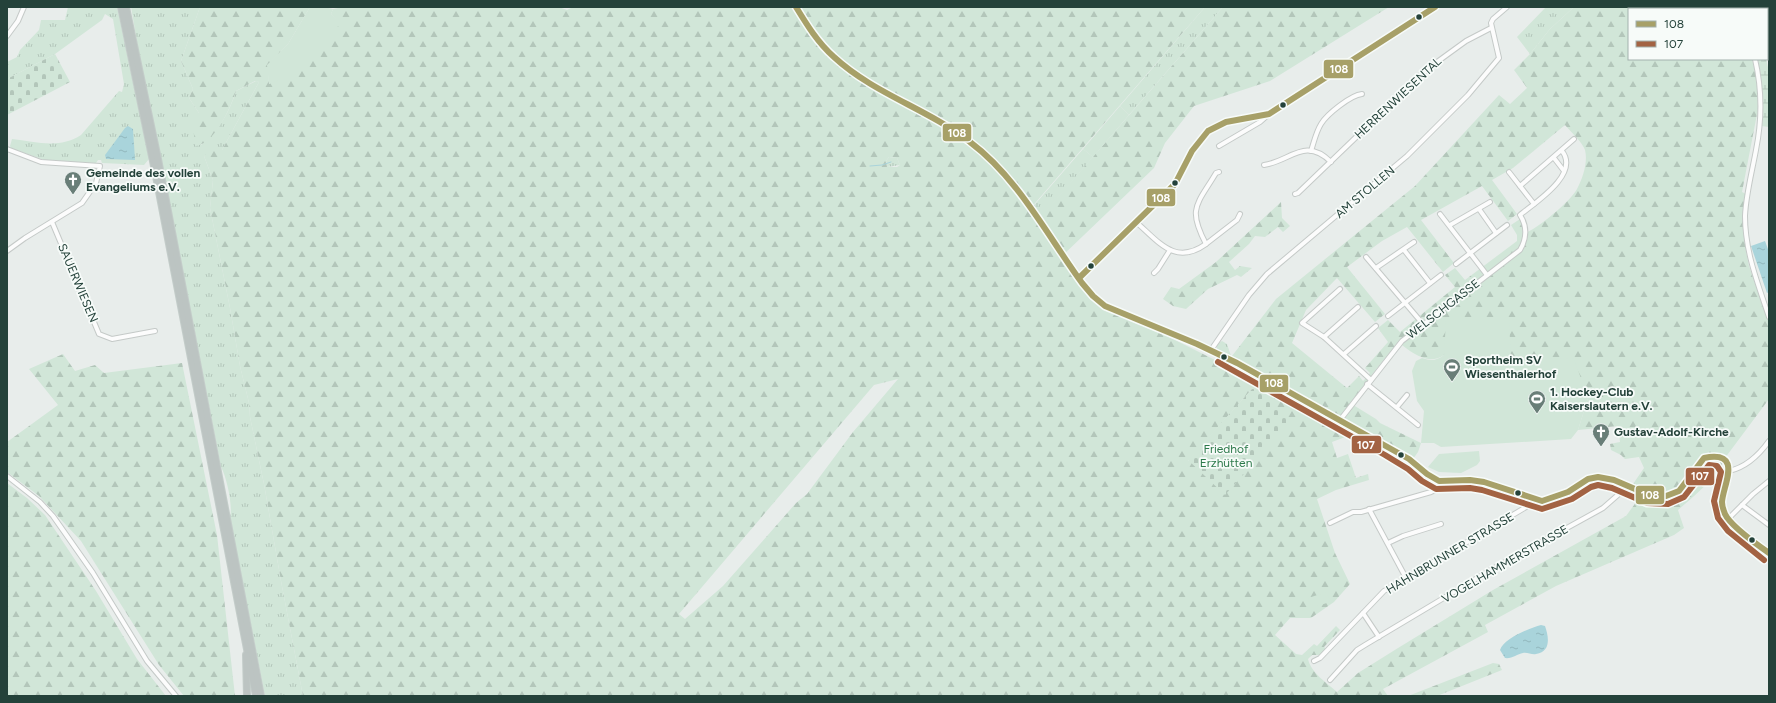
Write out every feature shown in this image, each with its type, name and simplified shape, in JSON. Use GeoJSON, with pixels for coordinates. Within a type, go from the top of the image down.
{"type":"FeatureCollection","features":[{"type":"Feature","properties":{"kind":"highway"},"geometry":{"type":"LineString","coordinates":[[121,7],[156,160]]}},
{"type":"Feature","properties":{"kind":"highway"},"geometry":{"type":"LineString","coordinates":[[126,7],[256,696]]}},
{"type":"Feature","properties":{"kind":"highway"},"geometry":{"type":"LineString","coordinates":[[158,171],[261,696]]}},
{"type":"Feature","properties":{"kind":"highway"},"geometry":{"type":"LineString","coordinates":[[246,648],[245,663],[247,696]]}},
{"type":"Feature","properties":{"kind":"street"},"geometry":{"type":"LineString","coordinates":[[7,36],[18,21],[24,7]]}},
{"type":"Feature","properties":{"kind":"street"},"geometry":{"type":"LineString","coordinates":[[796,7],[819,41],[848,69],[877,88],[950,127],[988,157],[1030,210],[1092,295],[1105,306],[1211,350],[1237,363],[1409,459],[1433,478],[1446,482],[1470,480],[1484,482],[1542,501],[1568,492],[1592,478],[1603,477],[1658,497],[1672,494],[1684,486],[1699,462],[1710,456],[1720,457],[1727,464],[1729,471],[1722,500],[1723,509],[1728,519],[1769,553]]}},
{"type":"Feature","properties":{"kind":"street"},"geometry":{"type":"LineString","coordinates":[[1219,146],[1260,122],[1269,114],[1435,7]]}},
{"type":"Feature","properties":{"kind":"street"},"geometry":{"type":"LineString","coordinates":[[1491,28],[1493,19],[1507,7]]}},
{"type":"Feature","properties":{"kind":"street","name":"HERRENWIESENTAL"},"geometry":{"type":"LineString","coordinates":[[1295,194],[1298,193],[1331,162],[1426,70],[1466,41],[1491,28]]}},
{"type":"Feature","properties":{"kind":"street","name":"AM STOLLEN"},"geometry":{"type":"LineString","coordinates":[[1211,350],[1250,295],[1267,274],[1407,156],[1468,95],[1499,58],[1491,28]]}},
{"type":"Feature","properties":{"kind":"street"},"geometry":{"type":"LineString","coordinates":[[1755,60],[1759,77],[1761,111],[1746,202],[1746,234],[1751,265],[1769,317]]}},
{"type":"Feature","properties":{"kind":"street"},"geometry":{"type":"LineString","coordinates":[[1311,151],[1322,123],[1329,115],[1353,97],[1362,94]]}},
{"type":"Feature","properties":{"kind":"street"},"geometry":{"type":"LineString","coordinates":[[1079,278],[1175,184],[1184,170],[1192,152],[1206,133],[1222,123],[1237,118],[1269,114]]}},
{"type":"Feature","properties":{"kind":"street"},"geometry":{"type":"LineString","coordinates":[[1520,186],[1554,158],[1574,139]]}},
{"type":"Feature","properties":{"kind":"street"},"geometry":{"type":"LineString","coordinates":[[7,149],[46,163],[100,166],[96,183],[88,196],[78,206],[25,238],[7,251]]}},
{"type":"Feature","properties":{"kind":"street"},"geometry":{"type":"LineString","coordinates":[[1264,165],[1302,150],[1319,153],[1331,162]]}},
{"type":"Feature","properties":{"kind":"street"},"geometry":{"type":"LineString","coordinates":[[1562,151],[1565,155],[1566,162],[1564,171]]}},
{"type":"Feature","properties":{"kind":"street"},"geometry":{"type":"LineString","coordinates":[[1554,158],[1564,171]]}},
{"type":"Feature","properties":{"kind":"street","name":"WELSCHGASSE"},"geometry":{"type":"LineString","coordinates":[[1340,420],[1402,341],[1520,250],[1525,242],[1526,231],[1520,214],[1557,184],[1564,171]]}},
{"type":"Feature","properties":{"kind":"street"},"geometry":{"type":"LineString","coordinates":[[1206,244],[1198,230],[1194,214],[1216,173],[1219,172]]}},
{"type":"Feature","properties":{"kind":"street"},"geometry":{"type":"LineString","coordinates":[[1509,172],[1534,204]]}},
{"type":"Feature","properties":{"kind":"street"},"geometry":{"type":"LineString","coordinates":[[1450,225],[1490,202]]}},
{"type":"Feature","properties":{"kind":"street"},"geometry":{"type":"LineString","coordinates":[[1479,209],[1496,233]]}},
{"type":"Feature","properties":{"kind":"street"},"geometry":{"type":"LineString","coordinates":[[1136,222],[1170,250],[1182,254],[1190,253],[1206,244],[1237,220],[1240,214]]}},
{"type":"Feature","properties":{"kind":"street"},"geometry":{"type":"LineString","coordinates":[[1440,214],[1450,225],[1487,275]]}},
{"type":"Feature","properties":{"kind":"street","name":"SAUERWIESEN"},"geometry":{"type":"LineString","coordinates":[[52,222],[99,334],[112,339],[155,331]]}},
{"type":"Feature","properties":{"kind":"street"},"geometry":{"type":"LineString","coordinates":[[1456,264],[1507,225]]}},
{"type":"Feature","properties":{"kind":"street"},"geometry":{"type":"LineString","coordinates":[[1376,268],[1414,242]]}},
{"type":"Feature","properties":{"kind":"street"},"geometry":{"type":"LineString","coordinates":[[1154,273],[1170,250]]}},
{"type":"Feature","properties":{"kind":"street"},"geometry":{"type":"LineString","coordinates":[[1404,250],[1430,284]]}},
{"type":"Feature","properties":{"kind":"street"},"geometry":{"type":"LineString","coordinates":[[1366,257],[1423,324]]}},
{"type":"Feature","properties":{"kind":"street"},"geometry":{"type":"LineString","coordinates":[[1388,316],[1441,276]]}},
{"type":"Feature","properties":{"kind":"street"},"geometry":{"type":"LineString","coordinates":[[1340,289],[1302,323],[1324,337],[1371,380]]}},
{"type":"Feature","properties":{"kind":"street"},"geometry":{"type":"LineString","coordinates":[[1324,337],[1358,307]]}},
{"type":"Feature","properties":{"kind":"street"},"geometry":{"type":"LineString","coordinates":[[1344,354],[1376,326]]}},
{"type":"Feature","properties":{"kind":"street"},"geometry":{"type":"LineString","coordinates":[[1367,384],[1418,425]]}},
{"type":"Feature","properties":{"kind":"street"},"geometry":{"type":"LineString","coordinates":[[1397,408],[1407,395]]}},
{"type":"Feature","properties":{"kind":"street"},"geometry":{"type":"LineString","coordinates":[[1729,471],[1739,468],[1759,455],[1769,441]]}},
{"type":"Feature","properties":{"kind":"street"},"geometry":{"type":"LineString","coordinates":[[7,476],[40,502],[53,516],[93,573],[147,661],[176,696]]}},
{"type":"Feature","properties":{"kind":"street"},"geometry":{"type":"LineString","coordinates":[[1330,522],[1353,512],[1431,492],[1456,481]]}},
{"type":"Feature","properties":{"kind":"street"},"geometry":{"type":"LineString","coordinates":[[1728,519],[1752,494],[1769,481]]}},
{"type":"Feature","properties":{"kind":"street","name":"VOGELHAMMERSTRASSE"},"geometry":{"type":"LineString","coordinates":[[1330,680],[1357,650],[1489,571],[1603,508],[1619,494],[1626,485]]}},
{"type":"Feature","properties":{"kind":"street","name":"HAHNBRUNNER STRASSE"},"geometry":{"type":"LineString","coordinates":[[1314,661],[1320,658],[1384,591],[1538,500]]}},
{"type":"Feature","properties":{"kind":"street"},"geometry":{"type":"LineString","coordinates":[[1742,505],[1769,525]]}},
{"type":"Feature","properties":{"kind":"street"},"geometry":{"type":"LineString","coordinates":[[1369,509],[1406,578]]}},
{"type":"Feature","properties":{"kind":"street"},"geometry":{"type":"LineString","coordinates":[[1388,543],[1403,536],[1441,524]]}},
{"type":"Feature","properties":{"kind":"street"},"geometry":{"type":"LineString","coordinates":[[1363,613],[1378,637]]}},
{"type":"Feature","properties":{"kind":"green space"},"geometry":{"type":"Polygon","coordinates":[[[68,7],[117,7],[149,159],[144,165],[102,163],[101,160],[98,160],[96,163],[47,161],[11,148],[10,146],[12,139],[39,143],[56,143],[73,139],[81,135],[119,91],[122,92],[124,84],[113,19],[105,14],[102,20],[55,54],[7,79],[7,62],[17,57],[20,50],[39,30],[41,20],[65,20],[68,7]]]}},
{"type":"Feature","properties":{"kind":"green space"},"geometry":{"type":"Polygon","coordinates":[[[131,7],[200,7],[181,61],[193,89],[189,98],[199,113],[201,145],[213,134],[223,121],[236,91],[256,81],[259,82],[222,150],[204,156],[213,180],[210,208],[240,366],[249,403],[250,417],[264,484],[303,696],[265,696],[230,518],[231,507],[229,492],[221,467],[161,159],[146,94],[131,7]]]}},
{"type":"Feature","properties":{"kind":"green space"},"geometry":{"type":"Polygon","coordinates":[[[200,7],[310,7],[288,44],[268,65],[269,84],[340,23],[331,14],[333,9],[343,7],[559,7],[567,10],[573,7],[1205,7],[1030,209],[1038,220],[1223,7],[1389,7],[1270,81],[1194,106],[1165,143],[1154,168],[1060,258],[1080,286],[1101,306],[1151,328],[1225,365],[1276,299],[1415,186],[1499,95],[1510,104],[1527,88],[1514,70],[1530,54],[1550,29],[1574,7],[1640,7],[1641,8],[1628,8],[1628,60],[1752,60],[1757,79],[1758,109],[1742,192],[1746,194],[1743,216],[1749,266],[1769,323],[1769,399],[1725,458],[1718,472],[1678,510],[1684,528],[1674,535],[1556,586],[1485,625],[1488,632],[1383,689],[1388,696],[303,696],[264,484],[250,417],[249,403],[240,366],[210,208],[213,180],[204,156],[213,146],[222,150],[259,82],[255,81],[236,91],[226,115],[216,131],[210,138],[196,146],[192,124],[199,113],[189,98],[193,89],[181,61],[200,7]],[[1565,125],[1513,168],[1492,180],[1517,214],[1508,221],[1482,186],[1421,220],[1454,263],[1443,272],[1407,227],[1382,241],[1347,267],[1385,314],[1375,322],[1337,278],[1306,310],[1292,343],[1347,388],[1359,376],[1363,381],[1366,378],[1368,380],[1350,403],[1380,423],[1421,443],[1418,452],[1413,459],[1364,430],[1332,442],[1337,458],[1348,454],[1356,478],[1368,474],[1369,480],[1336,490],[1317,499],[1335,553],[1350,584],[1334,602],[1311,618],[1290,618],[1275,635],[1296,654],[1302,655],[1314,644],[1317,646],[1336,626],[1340,630],[1324,647],[1326,649],[1320,655],[1312,655],[1308,659],[1312,669],[1337,692],[1358,673],[1493,590],[1626,516],[1645,490],[1633,484],[1644,468],[1639,457],[1625,459],[1621,455],[1611,450],[1610,444],[1620,442],[1618,426],[1578,430],[1588,398],[1540,359],[1510,361],[1444,355],[1438,358],[1426,359],[1414,354],[1398,342],[1370,377],[1368,375],[1370,373],[1365,368],[1388,342],[1378,328],[1388,320],[1400,332],[1455,287],[1445,275],[1455,268],[1465,280],[1517,241],[1517,235],[1511,225],[1520,219],[1522,222],[1523,234],[1536,227],[1568,201],[1577,189],[1583,175],[1586,155],[1584,147],[1565,125]],[[889,157],[886,161],[887,167],[897,167],[900,165],[897,158],[889,157]],[[898,379],[874,385],[679,614],[685,619],[723,586],[796,503],[807,494],[853,432],[898,379]],[[1252,389],[1188,461],[1274,407],[1279,393],[1252,389]]]}},
{"type":"Feature","properties":{"kind":"green space"},"geometry":{"type":"Polygon","coordinates":[[[310,7],[324,7],[333,9],[331,14],[341,23],[296,74],[269,84],[267,65],[288,44],[310,7]]]}},
{"type":"Feature","properties":{"kind":"green space"},"geometry":{"type":"Polygon","coordinates":[[[1205,7],[1223,7],[1129,115],[1120,106],[1205,7]]]}},
{"type":"Feature","properties":{"kind":"green space"},"geometry":{"type":"Polygon","coordinates":[[[1546,7],[1574,7],[1550,29],[1530,54],[1517,37],[1546,7]]]}},
{"type":"Feature","properties":{"kind":"green space"},"geometry":{"type":"Polygon","coordinates":[[[1668,7],[1736,7],[1736,8],[1667,8],[1668,7]]]}},
{"type":"Feature","properties":{"kind":"green space"},"geometry":{"type":"Polygon","coordinates":[[[55,54],[70,82],[7,115],[7,79],[55,54]]]}},
{"type":"Feature","properties":{"kind":"green space"},"geometry":{"type":"Polygon","coordinates":[[[1757,60],[1766,60],[1769,71],[1769,127],[1761,126],[1763,109],[1757,60]]]}},
{"type":"Feature","properties":{"kind":"green space"},"geometry":{"type":"Polygon","coordinates":[[[1120,106],[1129,115],[1093,157],[1083,149],[1120,106]]]}},
{"type":"Feature","properties":{"kind":"green space"},"geometry":{"type":"Polygon","coordinates":[[[1083,149],[1093,157],[1038,221],[1030,210],[1083,149]]]}},
{"type":"Feature","properties":{"kind":"green space"},"geometry":{"type":"Polygon","coordinates":[[[889,157],[897,158],[900,165],[887,167],[886,161],[889,157]]]}},
{"type":"Feature","properties":{"kind":"green space"},"geometry":{"type":"Polygon","coordinates":[[[1281,202],[1282,218],[1290,226],[1283,232],[1278,227],[1265,237],[1255,236],[1249,244],[1229,262],[1235,270],[1240,266],[1252,268],[1241,277],[1237,275],[1208,289],[1186,309],[1173,306],[1163,299],[1171,287],[1179,289],[1216,262],[1281,202]]]}},
{"type":"Feature","properties":{"kind":"green space"},"geometry":{"type":"Polygon","coordinates":[[[1446,320],[1509,320],[1511,361],[1560,358],[1574,359],[1588,398],[1578,430],[1571,439],[1441,447],[1434,443],[1421,443],[1424,411],[1417,401],[1412,371],[1416,361],[1422,358],[1433,360],[1444,355],[1446,320]]]}},
{"type":"Feature","properties":{"kind":"green space"},"geometry":{"type":"Polygon","coordinates":[[[1222,341],[1227,344],[1231,356],[1217,349],[1217,344],[1222,341]]]}},
{"type":"Feature","properties":{"kind":"green space"},"geometry":{"type":"Polygon","coordinates":[[[63,354],[75,371],[95,365],[104,373],[182,363],[217,535],[235,696],[184,696],[159,665],[81,541],[39,496],[7,472],[7,442],[58,405],[29,369],[63,354]]]}},
{"type":"Feature","properties":{"kind":"green space","name":"Friedhof Erzhütten"},"geometry":{"type":"Polygon","coordinates":[[[1252,389],[1280,393],[1275,407],[1292,420],[1225,495],[1188,460],[1252,389]]]}},
{"type":"Feature","properties":{"kind":"green space"},"geometry":{"type":"Polygon","coordinates":[[[1479,451],[1480,461],[1477,465],[1461,473],[1439,472],[1428,467],[1439,454],[1479,451]]]}},
{"type":"Feature","properties":{"kind":"green space"},"geometry":{"type":"Polygon","coordinates":[[[7,483],[27,498],[45,515],[96,591],[137,659],[166,696],[7,696],[7,483]]]}},
{"type":"Feature","properties":{"kind":"green space"},"geometry":{"type":"Polygon","coordinates":[[[1327,592],[1330,602],[1311,608],[1308,598],[1327,592]]]}},
{"type":"Feature","properties":{"kind":"green space"},"geometry":{"type":"Polygon","coordinates":[[[1493,663],[1499,664],[1502,670],[1437,696],[1408,696],[1493,663]]]}},
{"type":"Feature","properties":{"kind":"water"},"geometry":{"type":"Polygon","coordinates":[[[128,126],[133,129],[135,160],[106,159],[105,155],[128,126]]]}},
{"type":"Feature","properties":{"kind":"water"},"geometry":{"type":"Polygon","coordinates":[[[1765,241],[1769,252],[1769,292],[1767,293],[1751,246],[1765,241]]]}},
{"type":"Feature","properties":{"kind":"water"},"geometry":{"type":"Polygon","coordinates":[[[1541,625],[1545,626],[1548,643],[1541,653],[1525,653],[1510,658],[1505,658],[1500,650],[1507,641],[1524,631],[1541,625]]]}},
{"type":"Feature","properties":{"kind":"waterway"},"geometry":{"type":"LineString","coordinates":[[870,166],[882,165],[891,162]]}},
{"type":"Feature","properties":{"kind":"waterway"},"geometry":{"type":"LineString","coordinates":[[1769,207],[1769,216]]}},
{"type":"Feature","properties":{"kind":"transit line","name":"108"},"geometry":{"type":"LineString","coordinates":[[796,7],[823,46],[850,70],[866,81],[954,130],[987,156],[1003,172],[1031,208],[1082,283],[1093,296],[1105,306],[1197,344],[1237,363],[1409,459],[1427,474],[1439,481],[1470,480],[1484,482],[1542,501],[1568,492],[1588,479],[1598,477],[1614,480],[1649,495],[1666,496],[1679,491],[1704,458],[1716,457],[1724,459],[1728,464],[1722,502],[1725,514],[1738,529],[1769,553]]}},
{"type":"Feature","properties":{"kind":"transit line","name":"108"},"geometry":{"type":"LineString","coordinates":[[1079,278],[1175,184],[1192,151],[1208,131],[1226,122],[1269,114],[1435,7]]}},
{"type":"Feature","properties":{"kind":"transit line","name":"107"},"geometry":{"type":"LineString","coordinates":[[1218,362],[1385,455],[1436,489],[1470,488],[1482,490],[1542,509],[1572,499],[1591,487],[1598,485],[1612,488],[1647,503],[1668,504],[1684,497],[1709,465],[1717,466],[1721,472],[1714,501],[1718,518],[1728,531],[1764,560]]}},
{"type":"Feature","properties":{"kind":"place","name":"Gemeinde des vollen Evangeliums e.V."},"geometry":{"type":"Point","coordinates":[73,195]}},
{"type":"Feature","properties":{"kind":"place","name":"Sportheim SV Wiesenthalerhof"},"geometry":{"type":"Point","coordinates":[1452,382]}},
{"type":"Feature","properties":{"kind":"place","name":"1. Hockey-Club Kaiserslautern e.V."},"geometry":{"type":"Point","coordinates":[1537,414]}},
{"type":"Feature","properties":{"kind":"place","name":"Gustav-Adolf-Kirche"},"geometry":{"type":"Point","coordinates":[1601,447]}}]}
